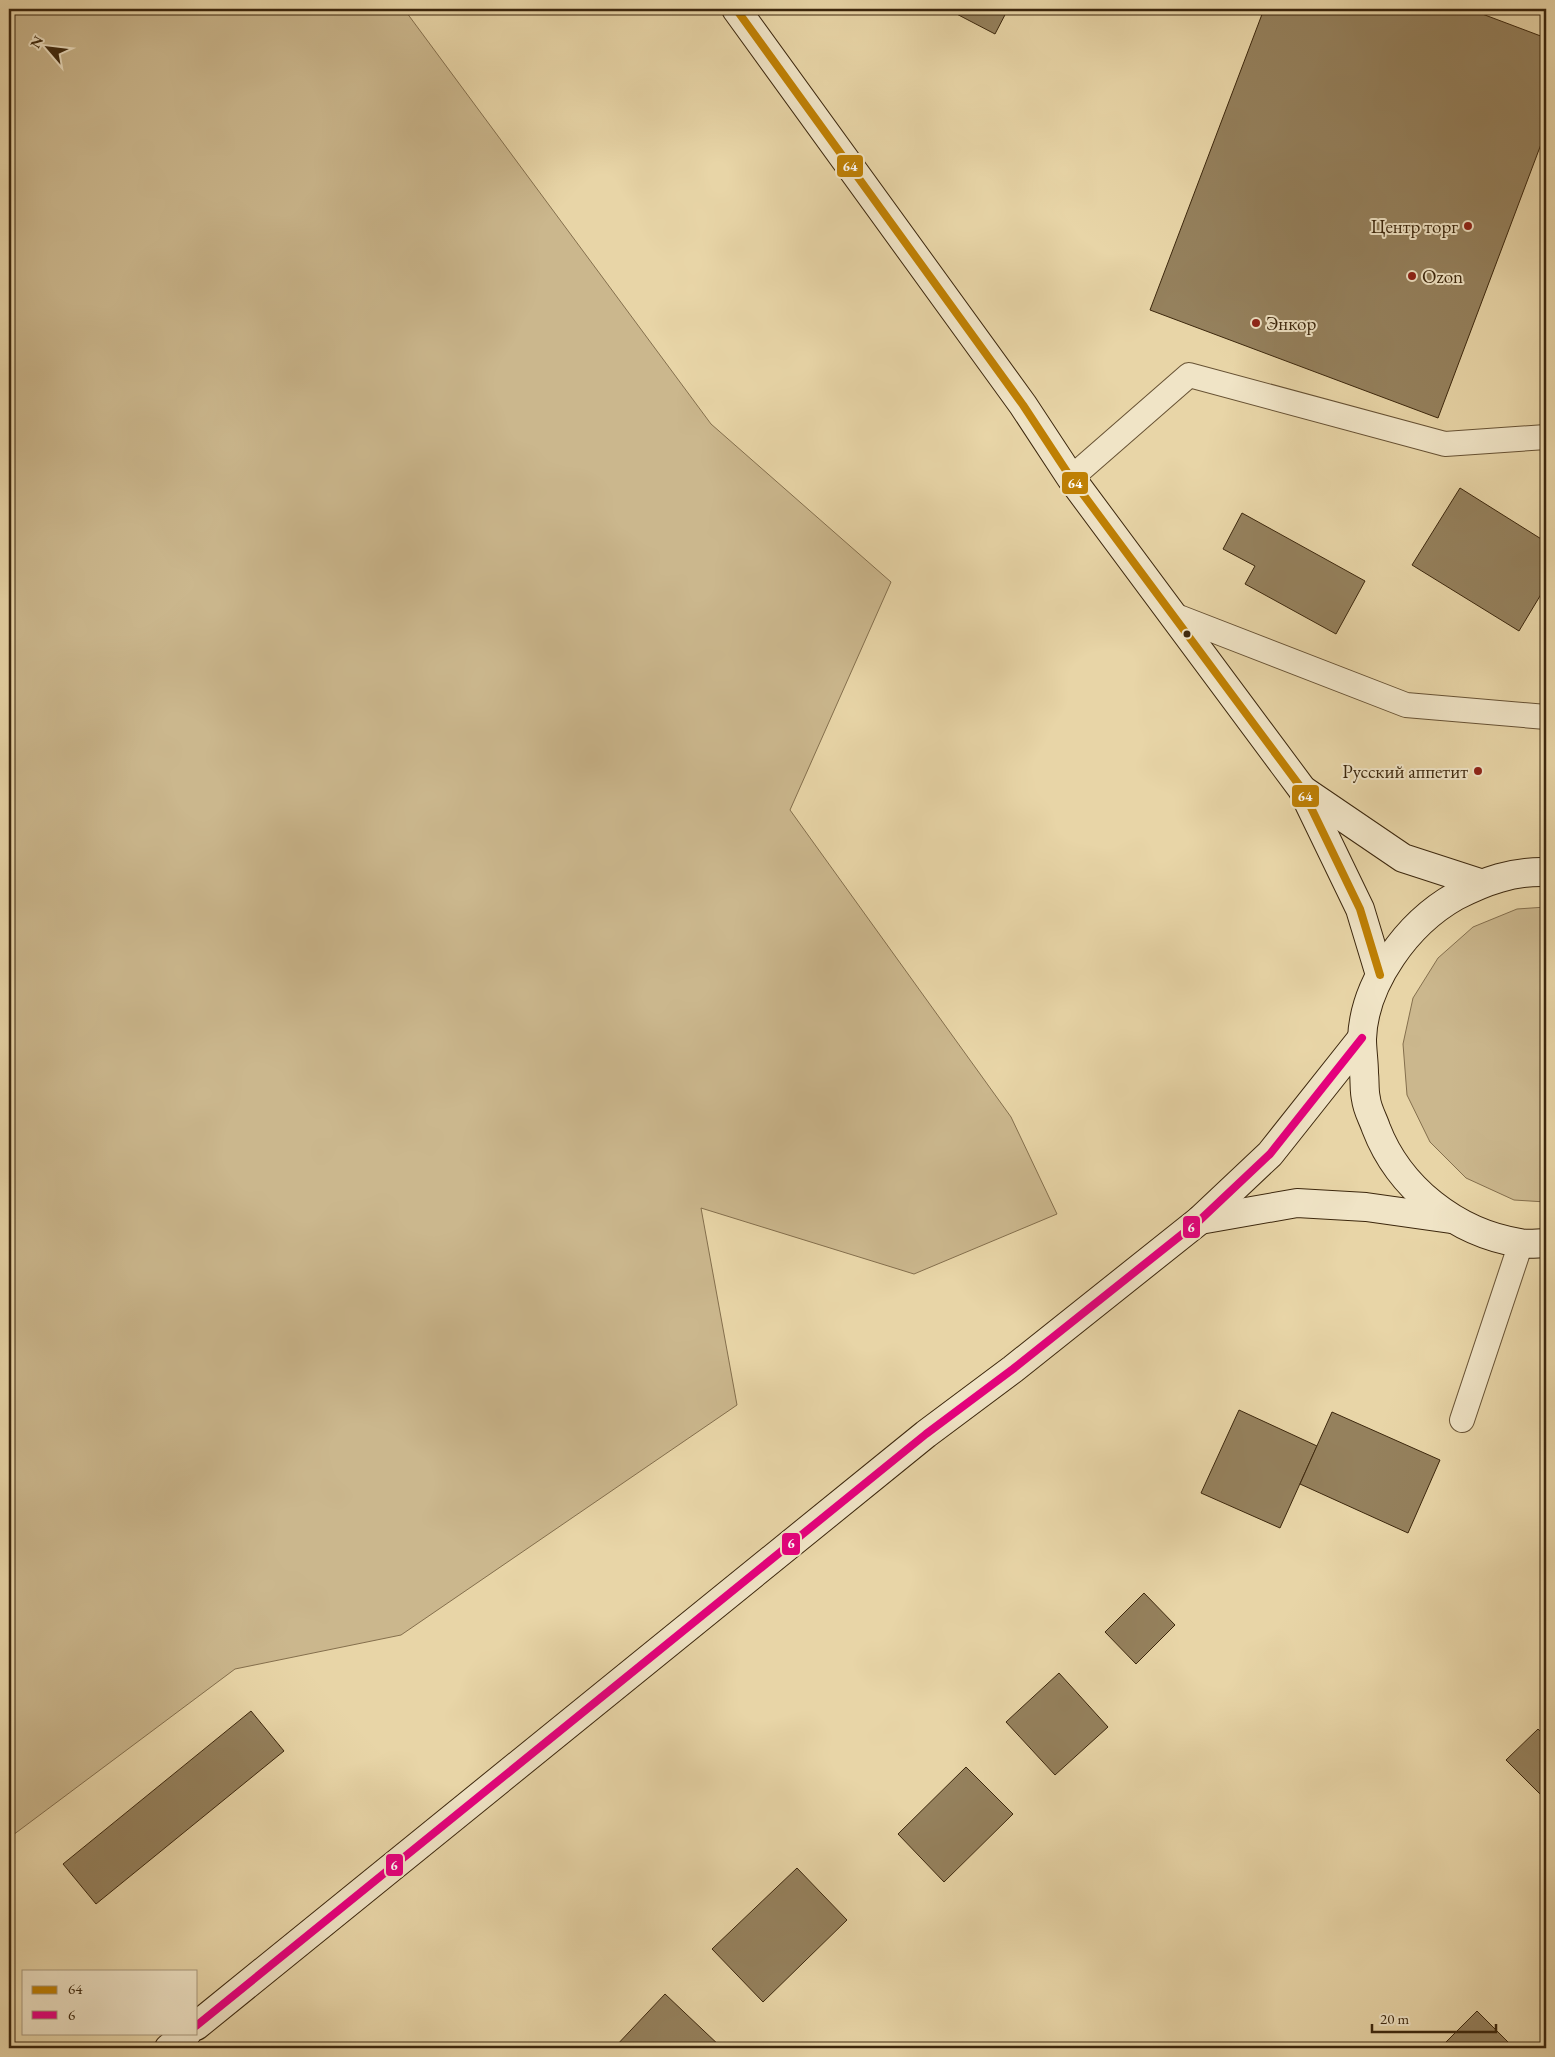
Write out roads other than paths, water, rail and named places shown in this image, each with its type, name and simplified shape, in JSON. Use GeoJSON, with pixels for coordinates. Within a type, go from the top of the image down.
{"type":"FeatureCollection","features":[{"type":"Feature","properties":{"kind":"main road"},"geometry":{"type":"LineString","coordinates":[[736,9],[1024,405],[1071,478],[1302,790],[1360,909],[1380,975]]}},
{"type":"Feature","properties":{"kind":"main road"},"geometry":{"type":"LineString","coordinates":[[1302,790],[1403,858],[1480,883]]}},
{"type":"Feature","properties":{"kind":"main road"},"geometry":{"type":"LineString","coordinates":[[1540,867],[1480,883],[1440,905],[1412,930],[1405,937],[1380,975],[1367,1012],[1362,1038],[1366,1100],[1384,1147],[1413,1187],[1452,1219],[1485,1235],[1534,1243],[1546,1254]]}},
{"type":"Feature","properties":{"kind":"main road"},"geometry":{"type":"LineString","coordinates":[[198,2024],[926,1434],[1013,1369],[1200,1220],[1270,1154],[1307,1111],[1362,1038]]}},
{"type":"Feature","properties":{"kind":"main road"},"geometry":{"type":"LineString","coordinates":[[1200,1220],[1297,1203],[1366,1207],[1452,1219]]}},
{"type":"Feature","properties":{"kind":"main road"},"geometry":{"type":"LineString","coordinates":[[169,2048],[186,2034]]}},
{"type":"Feature","properties":{"kind":"lane"},"geometry":{"type":"LineString","coordinates":[[1071,478],[1189,375],[1445,444],[1546,437]]}},
{"type":"Feature","properties":{"kind":"lane"},"geometry":{"type":"LineString","coordinates":[[1171,614],[1406,705],[1546,717]]}},
{"type":"Feature","properties":{"kind":"lane"},"geometry":{"type":"LineString","coordinates":[[1462,1420],[1534,1243]]}},
{"type":"Feature","properties":{"kind":"place","name":"Центр торг"},"geometry":{"type":"Point","coordinates":[1468,226]}},
{"type":"Feature","properties":{"kind":"place","name":"Ozon"},"geometry":{"type":"Point","coordinates":[1412,276]}},
{"type":"Feature","properties":{"kind":"place","name":"Энкор"},"geometry":{"type":"Point","coordinates":[1256,323]}},
{"type":"Feature","properties":{"kind":"place","name":"Русский аппетит"},"geometry":{"type":"Point","coordinates":[1478,771]}}]}
